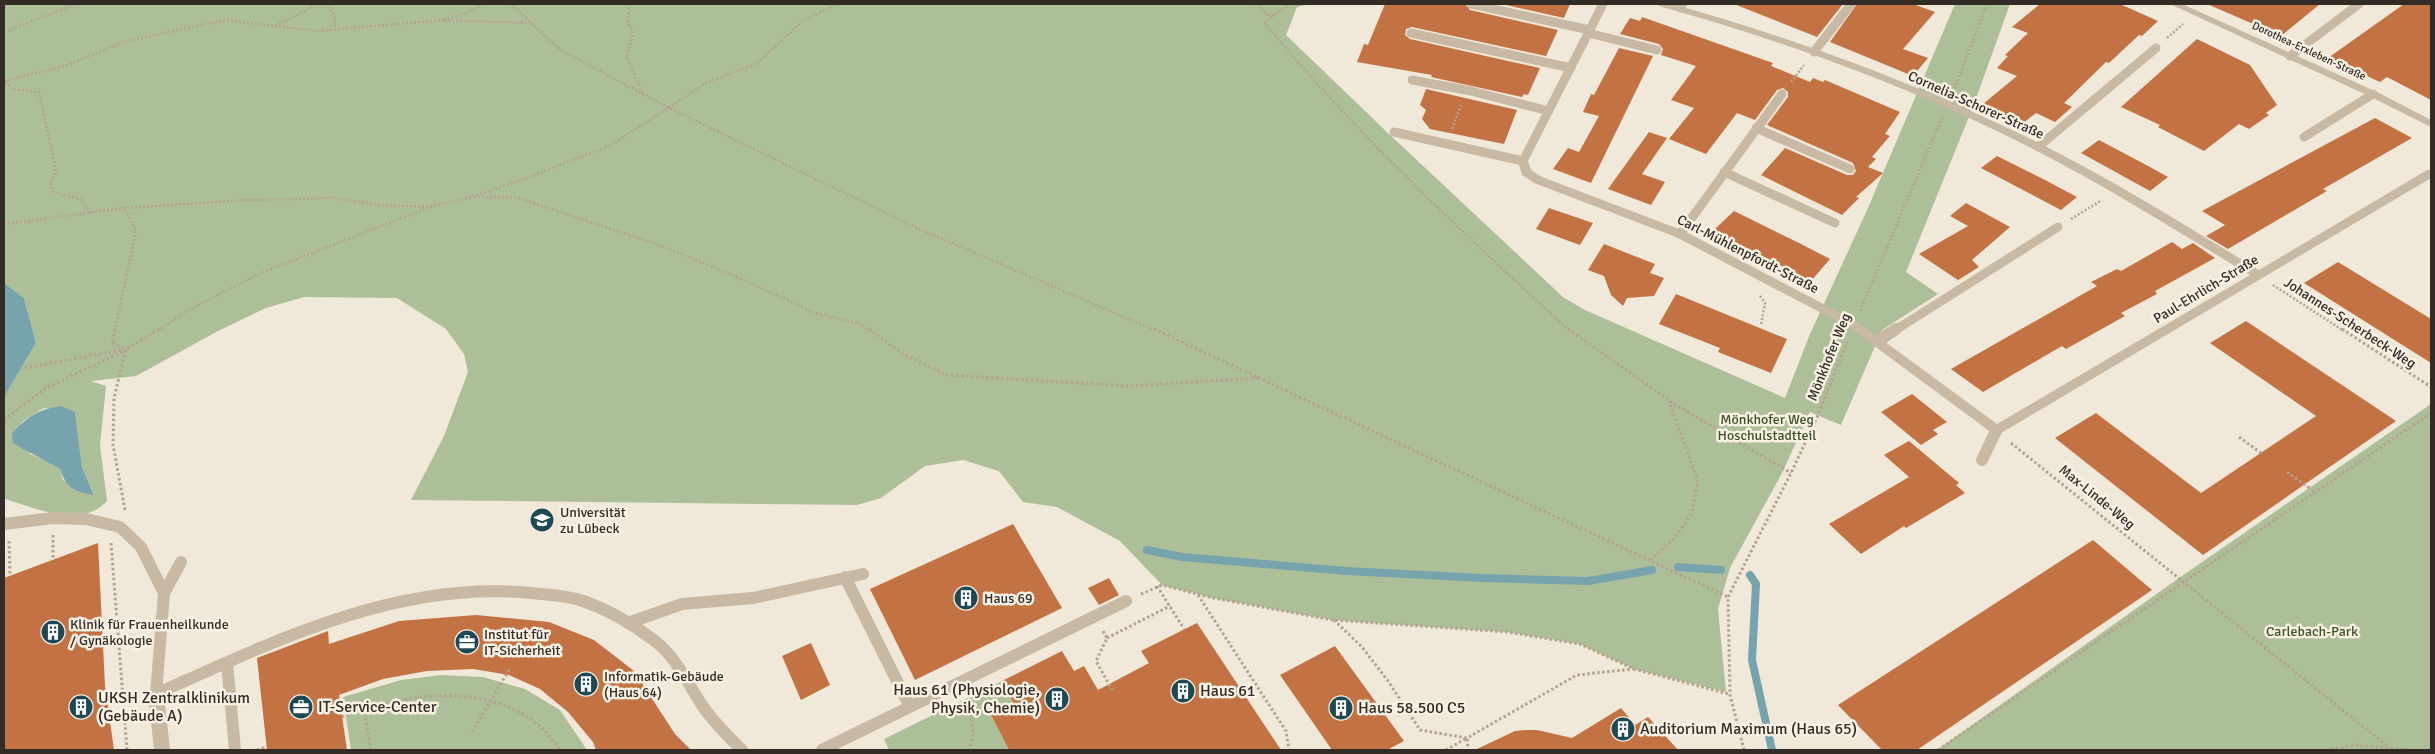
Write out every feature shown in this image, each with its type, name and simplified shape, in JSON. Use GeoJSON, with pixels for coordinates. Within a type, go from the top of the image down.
{"type":"FeatureCollection","features":[{"type":"Feature","properties":{"kind":"street"},"geometry":{"type":"LineString","coordinates":[[1523,161],[1603,4]]}},
{"type":"Feature","properties":{"kind":"street","name":"Cornelia-Schorer-Straße"},"geometry":{"type":"LineString","coordinates":[[1662,4],[1682,6],[1814,52],[1948,105],[2038,147],[2118,191],[2258,275]]}},
{"type":"Feature","properties":{"kind":"street","name":"Dorothea-Erxleben-Straße"},"geometry":{"type":"LineString","coordinates":[[2176,4],[2373,94],[2431,124]]}},
{"type":"Feature","properties":{"kind":"street","name":"Carl-Mühlenpfordt-Straße"},"geometry":{"type":"LineString","coordinates":[[1523,161],[1526,172],[1538,180],[1680,234],[1854,325],[1878,341],[1996,431]]}},
{"type":"Feature","properties":{"kind":"street","name":"Paul-Ehrlich-Straße"},"geometry":{"type":"LineString","coordinates":[[1996,431],[2431,173]]}},
{"type":"Feature","properties":{"kind":"street"},"geometry":{"type":"LineString","coordinates":[[156,694],[162,750]]}},
{"type":"Feature","properties":{"kind":"lane"},"geometry":{"type":"LineString","coordinates":[[1471,4],[1657,50]]}},
{"type":"Feature","properties":{"kind":"lane"},"geometry":{"type":"LineString","coordinates":[[1814,52],[1851,4]]}},
{"type":"Feature","properties":{"kind":"lane"},"geometry":{"type":"LineString","coordinates":[[2290,56],[2359,4]]}},
{"type":"Feature","properties":{"kind":"lane"},"geometry":{"type":"LineString","coordinates":[[1411,34],[1571,68]]}},
{"type":"Feature","properties":{"kind":"lane"},"geometry":{"type":"LineString","coordinates":[[2038,147],[2156,48]]}},
{"type":"Feature","properties":{"kind":"lane"},"geometry":{"type":"LineString","coordinates":[[1412,80],[1466,90],[1549,111]]}},
{"type":"Feature","properties":{"kind":"lane"},"geometry":{"type":"LineString","coordinates":[[1680,234],[1782,94]]}},
{"type":"Feature","properties":{"kind":"lane"},"geometry":{"type":"LineString","coordinates":[[2304,137],[2373,94]]}},
{"type":"Feature","properties":{"kind":"lane"},"geometry":{"type":"LineString","coordinates":[[1756,128],[1850,169]]}},
{"type":"Feature","properties":{"kind":"lane"},"geometry":{"type":"LineString","coordinates":[[1394,132],[1523,161]]}},
{"type":"Feature","properties":{"kind":"lane"},"geometry":{"type":"LineString","coordinates":[[1724,172],[1835,223]]}},
{"type":"Feature","properties":{"kind":"lane"},"geometry":{"type":"LineString","coordinates":[[1878,341],[2058,227]]}},
{"type":"Feature","properties":{"kind":"lane"},"geometry":{"type":"LineString","coordinates":[[1982,460],[1996,431]]}},
{"type":"Feature","properties":{"kind":"lane"},"geometry":{"type":"LineString","coordinates":[[6,523],[62,518],[86,519],[120,526],[141,547],[164,594]]}},
{"type":"Feature","properties":{"kind":"lane"},"geometry":{"type":"LineString","coordinates":[[181,562],[164,594],[156,694],[285,638],[347,615],[408,600],[466,590],[524,590],[582,601],[628,623],[658,643],[684,673],[704,708],[742,750]]}},
{"type":"Feature","properties":{"kind":"lane"},"geometry":{"type":"LineString","coordinates":[[628,623],[682,604],[753,598],[863,574]]}},
{"type":"Feature","properties":{"kind":"lane"},"geometry":{"type":"LineString","coordinates":[[845,577],[910,707]]}},
{"type":"Feature","properties":{"kind":"lane"},"geometry":{"type":"LineString","coordinates":[[822,750],[1126,601]]}},
{"type":"Feature","properties":{"kind":"lane"},"geometry":{"type":"LineString","coordinates":[[227,663],[235,750]]}},
{"type":"Feature","properties":{"kind":"path"},"geometry":{"type":"LineString","coordinates":[[4,32],[76,4]]}},
{"type":"Feature","properties":{"kind":"path"},"geometry":{"type":"LineString","coordinates":[[274,26],[318,4]]}},
{"type":"Feature","properties":{"kind":"path"},"geometry":{"type":"LineString","coordinates":[[325,4],[334,14],[335,30]]}},
{"type":"Feature","properties":{"kind":"path"},"geometry":{"type":"LineString","coordinates":[[443,20],[469,12],[482,4]]}},
{"type":"Feature","properties":{"kind":"path"},"geometry":{"type":"LineString","coordinates":[[511,4],[530,24],[559,49],[667,107],[917,228],[1188,344],[1728,597]]}},
{"type":"Feature","properties":{"kind":"path"},"geometry":{"type":"LineString","coordinates":[[629,4],[628,22],[633,34],[627,57],[643,95]]}},
{"type":"Feature","properties":{"kind":"path"},"geometry":{"type":"LineString","coordinates":[[4,420],[18,406],[59,380],[143,341],[186,311],[261,273],[430,207],[471,197],[611,145],[708,82],[756,64],[803,21],[837,4]]}},
{"type":"Feature","properties":{"kind":"path"},"geometry":{"type":"LineString","coordinates":[[1255,4],[1272,16]]}},
{"type":"Feature","properties":{"kind":"path"},"geometry":{"type":"LineString","coordinates":[[1290,4],[1264,22],[1288,51],[1442,212],[1572,332],[1669,400],[1791,473]]}},
{"type":"Feature","properties":{"kind":"path","name":"Mönkhofer Weg"},"geometry":{"type":"LineString","coordinates":[[1744,750],[1730,695],[1728,597],[1818,416],[1854,325],[1948,105],[1987,4]]}},
{"type":"Feature","properties":{"kind":"path"},"geometry":{"type":"LineString","coordinates":[[2156,48],[2195,13]]}},
{"type":"Feature","properties":{"kind":"path"},"geometry":{"type":"LineString","coordinates":[[91,213],[82,200],[54,192],[52,188],[50,183],[56,172],[39,92],[12,89],[5,81],[65,66],[123,42],[224,20],[317,31],[443,20],[530,24]]}},
{"type":"Feature","properties":{"kind":"path"},"geometry":{"type":"LineString","coordinates":[[1782,94],[1814,52]]}},
{"type":"Feature","properties":{"kind":"path"},"geometry":{"type":"LineString","coordinates":[[1446,144],[1466,90]]}},
{"type":"Feature","properties":{"kind":"path"},"geometry":{"type":"LineString","coordinates":[[2058,227],[2118,191]]}},
{"type":"Feature","properties":{"kind":"path"},"geometry":{"type":"LineString","coordinates":[[471,197],[515,197],[657,244],[742,279],[815,313],[861,324],[903,354],[947,375],[1129,386],[1260,378]]}},
{"type":"Feature","properties":{"kind":"path"},"geometry":{"type":"LineString","coordinates":[[4,224],[124,208],[247,200],[332,198],[382,205],[430,207]]}},
{"type":"Feature","properties":{"kind":"path"},"geometry":{"type":"LineString","coordinates":[[124,208],[136,232],[112,343],[126,349]]}},
{"type":"Feature","properties":{"kind":"path","name":"Johannes-Scherbeck-Weg"},"geometry":{"type":"LineString","coordinates":[[2258,275],[2431,387]]}},
{"type":"Feature","properties":{"kind":"path"},"geometry":{"type":"LineString","coordinates":[[1756,293],[1765,303],[1761,325]]}},
{"type":"Feature","properties":{"kind":"path"},"geometry":{"type":"LineString","coordinates":[[26,368],[126,349]]}},
{"type":"Feature","properties":{"kind":"path"},"geometry":{"type":"LineString","coordinates":[[126,349],[114,398],[113,445],[127,515]]}},
{"type":"Feature","properties":{"kind":"path"},"geometry":{"type":"LineString","coordinates":[[1650,560],[1673,540],[1691,515],[1698,482],[1669,400]]}},
{"type":"Feature","properties":{"kind":"path"},"geometry":{"type":"LineString","coordinates":[[1938,750],[2431,413]]}},
{"type":"Feature","properties":{"kind":"path","name":"Max-Linde-Weg"},"geometry":{"type":"LineString","coordinates":[[1996,431],[2392,750]]}},
{"type":"Feature","properties":{"kind":"path"},"geometry":{"type":"LineString","coordinates":[[2238,437],[2261,453]]}},
{"type":"Feature","properties":{"kind":"path"},"geometry":{"type":"LineString","coordinates":[[2287,472],[2315,492]]}},
{"type":"Feature","properties":{"kind":"path"},"geometry":{"type":"LineString","coordinates":[[6,523],[10,576]]}},
{"type":"Feature","properties":{"kind":"path"},"geometry":{"type":"LineString","coordinates":[[109,523],[127,750]]}},
{"type":"Feature","properties":{"kind":"path"},"geometry":{"type":"LineString","coordinates":[[1126,601],[1162,584],[1197,594],[1333,620],[1508,632],[1580,644],[1634,669],[1730,695]]}},
{"type":"Feature","properties":{"kind":"path"},"geometry":{"type":"LineString","coordinates":[[1157,586],[1184,629]]}},
{"type":"Feature","properties":{"kind":"path"},"geometry":{"type":"LineString","coordinates":[[1197,594],[1286,731],[1289,750]]}},
{"type":"Feature","properties":{"kind":"path"},"geometry":{"type":"LineString","coordinates":[[1112,690],[1096,661],[1107,638],[1170,606]]}},
{"type":"Feature","properties":{"kind":"path"},"geometry":{"type":"LineString","coordinates":[[1095,616],[1107,638]]}},
{"type":"Feature","properties":{"kind":"path"},"geometry":{"type":"LineString","coordinates":[[1333,620],[1362,647],[1388,681],[1420,730],[1467,738]]}},
{"type":"Feature","properties":{"kind":"path"},"geometry":{"type":"LineString","coordinates":[[1446,750],[1577,675],[1634,669]]}},
{"type":"Feature","properties":{"kind":"path"},"geometry":{"type":"LineString","coordinates":[[472,732],[509,670]]}},
{"type":"Feature","properties":{"kind":"path"},"geometry":{"type":"LineString","coordinates":[[957,684],[973,718],[974,740],[969,750]]}},
{"type":"Feature","properties":{"kind":"path"},"geometry":{"type":"LineString","coordinates":[[342,717],[364,708],[400,700],[436,696],[490,702],[509,708],[540,727],[560,750]]}},
{"type":"Feature","properties":{"kind":"path"},"geometry":{"type":"LineString","coordinates":[[364,708],[371,750]]}},
{"type":"Feature","properties":{"kind":"path"},"geometry":{"type":"LineString","coordinates":[[1467,738],[1468,750]]}},
{"type":"Feature","properties":{"kind":"path"},"geometry":{"type":"LineString","coordinates":[[2326,750],[2334,747],[2387,746],[2408,750]]}},
{"type":"Feature","properties":{"kind":"path"},"geometry":{"type":"LineString","coordinates":[[257,750],[266,747]]}},
{"type":"Feature","properties":{"kind":"green space","name":"Mönkhofer Weg Hoschulstadtteil"},"geometry":{"type":"Polygon","coordinates":[[[4,4],[1311,4],[1297,7],[1286,35],[1564,298],[1585,310],[1785,398],[1810,334],[1868,208],[1955,4],[2010,4],[1973,107],[1906,272],[1938,294],[1882,330],[1841,425],[1810,412],[1782,473],[1730,568],[1718,609],[1726,692],[1634,669],[1580,644],[1507,632],[1333,620],[1213,598],[1162,585],[1120,541],[1057,507],[1023,502],[999,471],[963,460],[925,466],[881,498],[857,505],[411,500],[444,436],[468,372],[464,354],[446,329],[397,298],[304,297],[266,308],[218,331],[136,376],[91,381],[106,386],[100,445],[107,501],[97,509],[85,514],[58,514],[44,511],[5,499],[4,397],[36,343],[24,298],[4,283],[4,4]],[[44,408],[23,421],[12,433],[30,454],[48,461],[60,469],[63,480],[94,494],[82,467],[75,412],[44,408]]]}},
{"type":"Feature","properties":{"kind":"green space","name":"Carlebach-Park"},"geometry":{"type":"Polygon","coordinates":[[[2431,404],[2431,750],[1937,750],[2179,578],[2431,404]]]}},
{"type":"Feature","properties":{"kind":"green space"},"geometry":{"type":"Polygon","coordinates":[[[441,675],[483,677],[525,689],[560,710],[587,750],[351,750],[343,697],[401,680],[441,675]]]}},
{"type":"Feature","properties":{"kind":"green space"},"geometry":{"type":"Polygon","coordinates":[[[1002,681],[1013,702],[990,713],[1009,750],[889,750],[884,739],[1002,681]]]}},
{"type":"Feature","properties":{"kind":"water"},"geometry":{"type":"Polygon","coordinates":[[[4,283],[24,298],[36,343],[4,397],[4,283]]]}},
{"type":"Feature","properties":{"kind":"water"},"geometry":{"type":"Polygon","coordinates":[[[61,406],[75,412],[82,467],[94,495],[72,488],[65,481],[60,469],[13,443],[12,433],[28,418],[46,409],[61,406]]]}},
{"type":"Feature","properties":{"kind":"building"},"geometry":{"type":"Polygon","coordinates":[[[1385,4],[1465,4],[1470,10],[1558,30],[1546,56],[1412,27],[1406,29],[1405,35],[1410,39],[1540,68],[1528,95],[1524,94],[1522,97],[1431,77],[1432,75],[1357,62],[1364,44],[1368,45],[1385,4]]]}},
{"type":"Feature","properties":{"kind":"building"},"geometry":{"type":"Polygon","coordinates":[[[1501,4],[1570,4],[1564,18],[1501,4]]]}},
{"type":"Feature","properties":{"kind":"building"},"geometry":{"type":"Polygon","coordinates":[[[1734,4],[1843,4],[1817,37],[1734,4]]]}},
{"type":"Feature","properties":{"kind":"building"},"geometry":{"type":"Polygon","coordinates":[[[1857,4],[1913,4],[1935,12],[1903,49],[1928,58],[1913,76],[1830,42],[1857,4]]]}},
{"type":"Feature","properties":{"kind":"building"},"geometry":{"type":"Polygon","coordinates":[[[2040,4],[2120,4],[2158,21],[2142,36],[2139,35],[2109,63],[2106,62],[2064,103],[2072,107],[2055,122],[2036,113],[2022,124],[1983,104],[2017,76],[1997,68],[2008,56],[2005,55],[2028,33],[2012,27],[2040,4]]]}},
{"type":"Feature","properties":{"kind":"building"},"geometry":{"type":"Polygon","coordinates":[[[2207,4],[2320,4],[2281,36],[2207,4]]]}},
{"type":"Feature","properties":{"kind":"building"},"geometry":{"type":"Polygon","coordinates":[[[2404,4],[2431,4],[2431,100],[2387,77],[2380,82],[2328,58],[2404,4]]]}},
{"type":"Feature","properties":{"kind":"building"},"geometry":{"type":"Polygon","coordinates":[[[1642,17],[1773,63],[1771,66],[1810,82],[1813,78],[1823,82],[1825,80],[1900,112],[1885,134],[1890,136],[1872,157],[1876,159],[1868,167],[1883,173],[1856,197],[1859,198],[1842,215],[1761,175],[1785,148],[1847,175],[1853,175],[1856,171],[1853,163],[1767,125],[1788,97],[1788,92],[1783,88],[1777,90],[1755,120],[1737,113],[1706,154],[1669,139],[1694,108],[1671,100],[1696,66],[1661,55],[1663,49],[1659,44],[1620,34],[1630,18],[1640,21],[1642,17]]]}},
{"type":"Feature","properties":{"kind":"building"},"geometry":{"type":"Polygon","coordinates":[[[2197,39],[2250,65],[2277,105],[2266,113],[2269,115],[2249,129],[2239,124],[2204,151],[2158,127],[2160,125],[2121,107],[2197,39]]]}},
{"type":"Feature","properties":{"kind":"building"},"geometry":{"type":"Polygon","coordinates":[[[1619,48],[1653,56],[1591,183],[1553,169],[1568,148],[1579,152],[1599,116],[1583,112],[1591,94],[1594,95],[1619,48]]]}},
{"type":"Feature","properties":{"kind":"building"},"geometry":{"type":"Polygon","coordinates":[[[1426,89],[1517,110],[1504,144],[1430,129],[1422,119],[1426,110],[1420,105],[1426,89]]]}},
{"type":"Feature","properties":{"kind":"building"},"geometry":{"type":"Polygon","coordinates":[[[2375,118],[2412,138],[2323,189],[2327,191],[2228,249],[2206,236],[2225,225],[2202,211],[2375,118]]]}},
{"type":"Feature","properties":{"kind":"building"},"geometry":{"type":"Polygon","coordinates":[[[1649,132],[1667,138],[1642,174],[1665,182],[1651,205],[1608,189],[1649,132]]]}},
{"type":"Feature","properties":{"kind":"building"},"geometry":{"type":"Polygon","coordinates":[[[2099,140],[2168,177],[2150,191],[2081,153],[2099,140]]]}},
{"type":"Feature","properties":{"kind":"building"},"geometry":{"type":"Polygon","coordinates":[[[1997,156],[2077,197],[2061,210],[1981,168],[1997,156]]]}},
{"type":"Feature","properties":{"kind":"building"},"geometry":{"type":"Polygon","coordinates":[[[1966,203],[2010,227],[1972,260],[1979,267],[1958,280],[1919,254],[1968,226],[1950,216],[1966,203]]]}},
{"type":"Feature","properties":{"kind":"building"},"geometry":{"type":"Polygon","coordinates":[[[1549,208],[1593,223],[1580,245],[1536,229],[1549,208]]]}},
{"type":"Feature","properties":{"kind":"building"},"geometry":{"type":"Polygon","coordinates":[[[1734,211],[1830,259],[1811,281],[1713,231],[1734,211]]]}},
{"type":"Feature","properties":{"kind":"building"},"geometry":{"type":"Polygon","coordinates":[[[2172,242],[2182,249],[2193,243],[2215,258],[2155,291],[2157,294],[2121,313],[2125,316],[2066,349],[2062,346],[1983,392],[1951,369],[2097,286],[2091,282],[2117,269],[2121,271],[2172,242]]]}},
{"type":"Feature","properties":{"kind":"building"},"geometry":{"type":"Polygon","coordinates":[[[1604,244],[1655,264],[1650,273],[1664,278],[1654,296],[1627,298],[1623,306],[1611,295],[1604,276],[1588,270],[1604,244]]]}},
{"type":"Feature","properties":{"kind":"building"},"geometry":{"type":"Polygon","coordinates":[[[2338,262],[2431,319],[2431,363],[2304,283],[2338,262]]]}},
{"type":"Feature","properties":{"kind":"building"},"geometry":{"type":"Polygon","coordinates":[[[1676,294],[1787,339],[1771,373],[1718,352],[1720,348],[1659,324],[1676,294]]]}},
{"type":"Feature","properties":{"kind":"building"},"geometry":{"type":"Polygon","coordinates":[[[2246,321],[2396,421],[2203,555],[2055,438],[2096,413],[2201,493],[2316,416],[2210,343],[2246,321]]]}},
{"type":"Feature","properties":{"kind":"building"},"geometry":{"type":"Polygon","coordinates":[[[1912,394],[1947,422],[1933,430],[1938,434],[1921,445],[1881,412],[1912,394]]]}},
{"type":"Feature","properties":{"kind":"building"},"geometry":{"type":"Polygon","coordinates":[[[1909,441],[1959,483],[1956,485],[1965,493],[1906,528],[1904,526],[1861,554],[1829,524],[1909,477],[1884,455],[1909,441]]]}},
{"type":"Feature","properties":{"kind":"building","name":"Haus 69"},"geometry":{"type":"Polygon","coordinates":[[[1013,524],[1062,608],[915,680],[870,589],[1013,524]]]}},
{"type":"Feature","properties":{"kind":"building"},"geometry":{"type":"Polygon","coordinates":[[[2093,540],[2152,590],[1917,750],[1882,750],[1838,705],[2093,540]]]}},
{"type":"Feature","properties":{"kind":"building","name":"Klinik für Frauenheilkunde / Gynäkologie"},"geometry":{"type":"Polygon","coordinates":[[[98,543],[105,686],[114,750],[4,750],[4,578],[98,543]]]}},
{"type":"Feature","properties":{"kind":"building"},"geometry":{"type":"Polygon","coordinates":[[[1109,578],[1119,595],[1099,605],[1088,588],[1109,578]]]}},
{"type":"Feature","properties":{"kind":"building","name":"Informatik-Gebäude (Haus 64)"},"geometry":{"type":"Polygon","coordinates":[[[476,615],[549,622],[594,640],[634,671],[675,734],[691,750],[596,750],[593,742],[568,712],[540,689],[509,675],[473,669],[427,671],[383,679],[339,695],[347,750],[267,750],[257,658],[328,631],[329,644],[399,621],[476,615]]]}},
{"type":"Feature","properties":{"kind":"building"},"geometry":{"type":"Polygon","coordinates":[[[1197,623],[1281,750],[1009,750],[990,713],[1013,702],[1002,681],[1062,651],[1074,671],[1084,666],[1098,690],[1149,663],[1141,651],[1197,623]]]}},
{"type":"Feature","properties":{"kind":"building"},"geometry":{"type":"Polygon","coordinates":[[[811,643],[830,685],[801,700],[782,656],[811,643]]]}},
{"type":"Feature","properties":{"kind":"building","name":"Haus 58.500 C5"},"geometry":{"type":"Polygon","coordinates":[[[1335,646],[1404,741],[1387,750],[1332,750],[1280,675],[1335,646]]]}},
{"type":"Feature","properties":{"kind":"building"},"geometry":{"type":"Polygon","coordinates":[[[1621,708],[1635,725],[1648,717],[1678,750],[1475,750],[1515,731],[1537,730],[1572,738],[1621,708]]]}},
{"type":"Feature","properties":{"kind":"waterway"},"geometry":{"type":"LineString","coordinates":[[1147,550],[1182,557],[1347,571],[1481,578],[1588,581],[1652,570]]}},
{"type":"Feature","properties":{"kind":"waterway"},"geometry":{"type":"LineString","coordinates":[[1678,567],[1721,570]]}},
{"type":"Feature","properties":{"kind":"waterway"},"geometry":{"type":"LineString","coordinates":[[1750,575],[1756,584],[1752,660],[1772,750]]}},
{"type":"Feature","properties":{"kind":"place","name":"Universität zu Lübeck"},"geometry":{"type":"Point","coordinates":[542,520]}},
{"type":"Feature","properties":{"kind":"place","name":"Haus 69"},"geometry":{"type":"Point","coordinates":[966,598]}},
{"type":"Feature","properties":{"kind":"place","name":"Klinik für Frauenheilkunde / Gynäkologie"},"geometry":{"type":"Point","coordinates":[53,632]}},
{"type":"Feature","properties":{"kind":"place","name":"Institut für IT-Sicherheit"},"geometry":{"type":"Point","coordinates":[467,642]}},
{"type":"Feature","properties":{"kind":"place","name":"Informatik-Gebäude (Haus 64)"},"geometry":{"type":"Point","coordinates":[586,684]}},
{"type":"Feature","properties":{"kind":"place","name":"Haus 61"},"geometry":{"type":"Point","coordinates":[1183,691]}},
{"type":"Feature","properties":{"kind":"place","name":"Haus 61 (Physiologie, Physik, Chemie)"},"geometry":{"type":"Point","coordinates":[1057,699]}},
{"type":"Feature","properties":{"kind":"place","name":"UKSH Zentralklinikum (Gebäude A)"},"geometry":{"type":"Point","coordinates":[81,707]}},
{"type":"Feature","properties":{"kind":"place","name":"IT-Service-Center"},"geometry":{"type":"Point","coordinates":[301,707]}},
{"type":"Feature","properties":{"kind":"place","name":"Haus 58.500 C5"},"geometry":{"type":"Point","coordinates":[1341,708]}},
{"type":"Feature","properties":{"kind":"place","name":"Auditorium Maximum (Haus 65)"},"geometry":{"type":"Point","coordinates":[1623,729]}}]}
